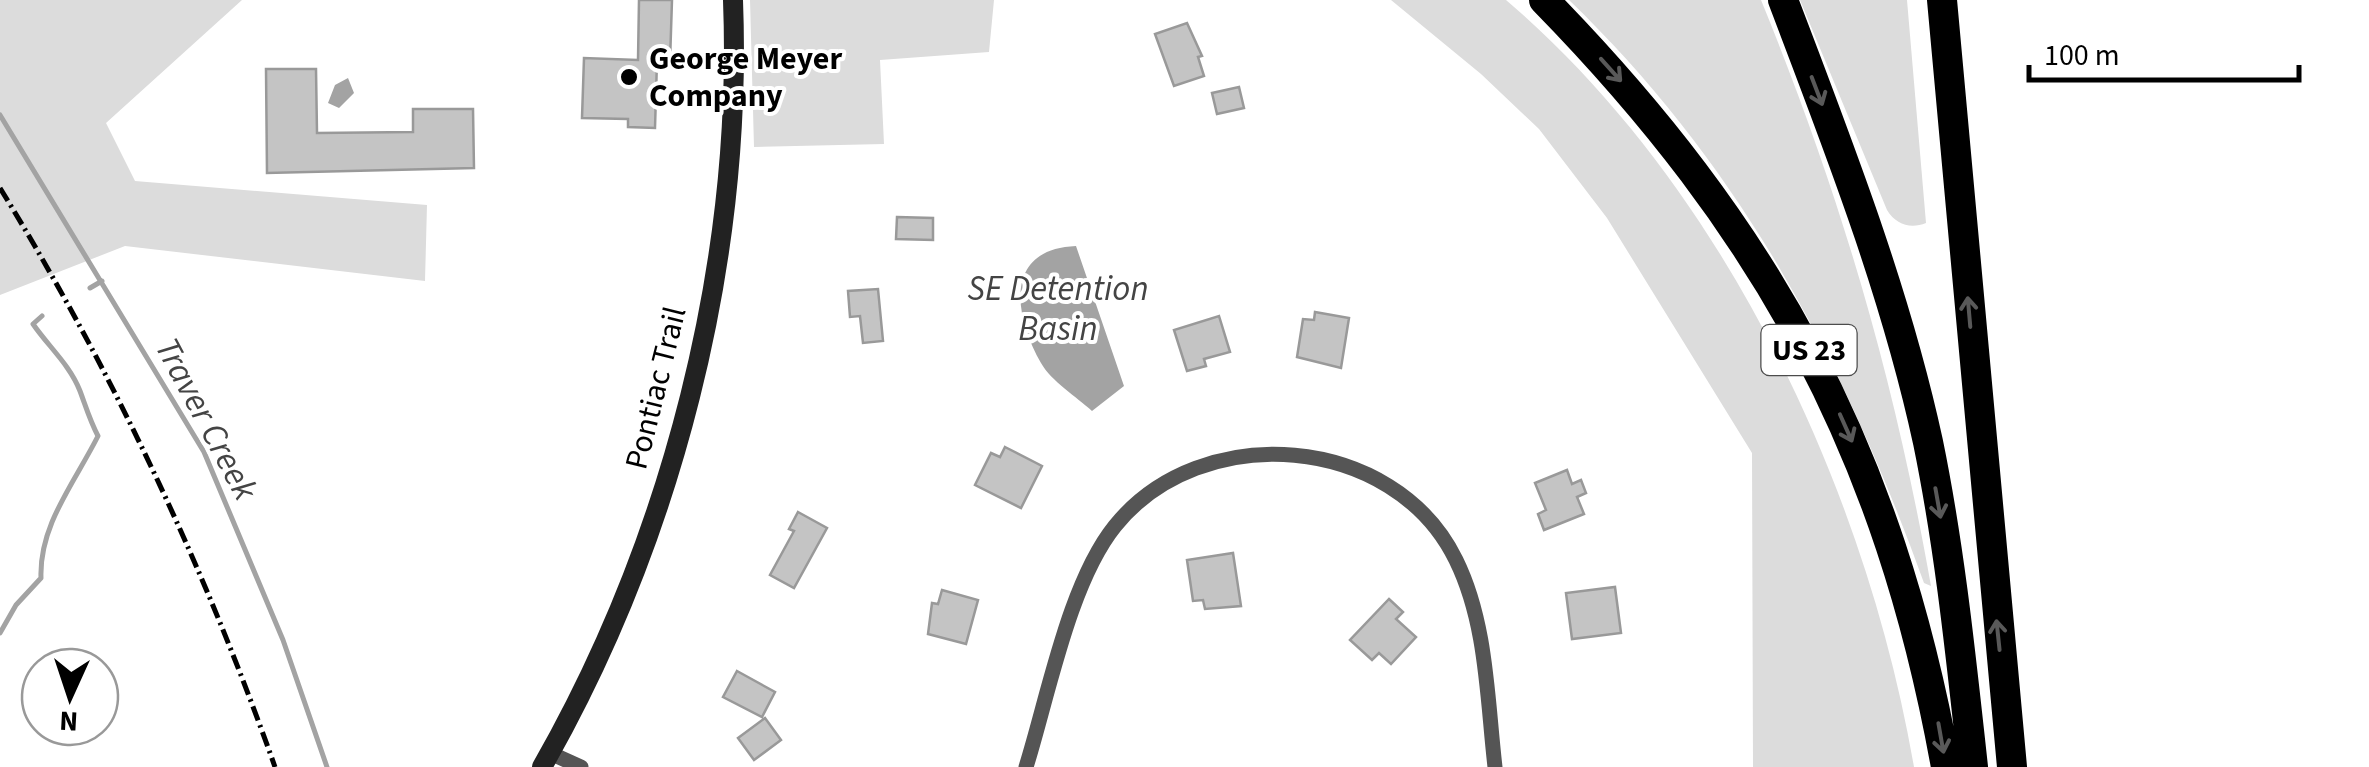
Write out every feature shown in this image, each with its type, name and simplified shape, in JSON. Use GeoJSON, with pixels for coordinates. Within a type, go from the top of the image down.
{"type":"FeatureCollection","features":[{"type":"Feature","properties":{"kind":"highway","name":"US 23"},"geometry":{"type":"LineString","coordinates":[[1544,0],[1668,135],[1739,232],[1824,380],[1901,569],[1931,682],[1946,767]]}},
{"type":"Feature","properties":{"kind":"highway"},"geometry":{"type":"LineString","coordinates":[[1783,0],[1864,217],[1928,442],[1953,589],[1973,767]]}},
{"type":"Feature","properties":{"kind":"highway"},"geometry":{"type":"LineString","coordinates":[[1942,10],[2012,767]]}},
{"type":"Feature","properties":{"kind":"main road","name":"Pontiac Trail"},"geometry":{"type":"LineString","coordinates":[[546,760],[595,664],[629,582],[680,432],[720,243],[731,124],[733,0]]}},
{"type":"Feature","properties":{"kind":"street"},"geometry":{"type":"LineString","coordinates":[[1026,767],[1082,584],[1117,524],[1157,488],[1193,470],[1230,458],[1267,453],[1320,458],[1373,477],[1416,507],[1445,543],[1461,572],[1478,622],[1495,767]]}},
{"type":"Feature","properties":{"kind":"street"},"geometry":{"type":"LineString","coordinates":[[546,760],[581,767]]}},
{"type":"Feature","properties":{"kind":"shaded area"},"geometry":{"type":"Polygon","coordinates":[[[0,0],[242,0],[106,123],[135,181],[427,205],[425,281],[125,246],[0,295],[0,0]]]}},
{"type":"Feature","properties":{"kind":"shaded area"},"geometry":{"type":"Polygon","coordinates":[[[750,0],[994,0],[989,52],[880,60],[884,144],[754,147],[750,0]]]}},
{"type":"Feature","properties":{"kind":"shaded area"},"geometry":{"type":"Polygon","coordinates":[[[1391,0],[1506,0],[1584,75],[1655,159],[1718,251],[1774,349],[1821,451],[1861,556],[1892,662],[1914,767],[1753,767],[1752,453],[1607,218],[1539,129],[1481,74],[1391,0]]]}},
{"type":"Feature","properties":{"kind":"shaded area"},"geometry":{"type":"Polygon","coordinates":[[[1569,0],[1761,0],[1816,145],[1862,288],[1900,434],[1931,586],[1924,583],[1859,422],[1781,271],[1686,130],[1569,0]]]}},
{"type":"Feature","properties":{"kind":"shaded area"},"geometry":{"type":"Polygon","coordinates":[[[1800,0],[1907,0],[1926,223],[1904,224],[1887,210],[1800,0]]]}},
{"type":"Feature","properties":{"kind":"water"},"geometry":{"type":"Polygon","coordinates":[[[348,78],[354,93],[339,108],[328,103],[335,85],[348,78]]]}},
{"type":"Feature","properties":{"kind":"water","name":"SE Detention Basin"},"geometry":{"type":"Polygon","coordinates":[[[1076,246],[1124,386],[1092,411],[1045,370],[1032,345],[1021,306],[1026,272],[1036,259],[1052,250],[1076,246]]]}},
{"type":"Feature","properties":{"kind":"building"},"geometry":{"type":"Polygon","coordinates":[[[639,0],[672,0],[670,62],[657,61],[655,128],[628,127],[628,119],[582,118],[584,58],[638,60],[639,0]]]}},
{"type":"Feature","properties":{"kind":"building"},"geometry":{"type":"Polygon","coordinates":[[[1187,23],[1202,56],[1198,57],[1204,76],[1174,86],[1155,34],[1187,23]]]}},
{"type":"Feature","properties":{"kind":"building"},"geometry":{"type":"Polygon","coordinates":[[[266,69],[316,69],[317,133],[413,132],[413,109],[473,109],[474,168],[267,173],[266,69]]]}},
{"type":"Feature","properties":{"kind":"building"},"geometry":{"type":"Polygon","coordinates":[[[1239,87],[1244,108],[1217,114],[1212,93],[1239,87]]]}},
{"type":"Feature","properties":{"kind":"building"},"geometry":{"type":"Polygon","coordinates":[[[897,217],[933,218],[933,240],[896,239],[897,217]]]}},
{"type":"Feature","properties":{"kind":"building"},"geometry":{"type":"Polygon","coordinates":[[[878,289],[883,341],[863,343],[860,316],[850,317],[848,291],[878,289]]]}},
{"type":"Feature","properties":{"kind":"building"},"geometry":{"type":"Polygon","coordinates":[[[1315,312],[1349,318],[1341,368],[1297,357],[1303,319],[1314,320],[1315,312]]]}},
{"type":"Feature","properties":{"kind":"building"},"geometry":{"type":"Polygon","coordinates":[[[1219,316],[1230,352],[1204,359],[1206,366],[1187,371],[1174,330],[1219,316]]]}},
{"type":"Feature","properties":{"kind":"building"},"geometry":{"type":"Polygon","coordinates":[[[1005,447],[1042,466],[1021,508],[975,485],[991,453],[1000,457],[1005,447]]]}},
{"type":"Feature","properties":{"kind":"building"},"geometry":{"type":"Polygon","coordinates":[[[1567,470],[1572,484],[1581,480],[1586,493],[1577,497],[1584,514],[1544,530],[1538,514],[1546,510],[1535,483],[1567,470]]]}},
{"type":"Feature","properties":{"kind":"building"},"geometry":{"type":"Polygon","coordinates":[[[798,512],[827,528],[794,588],[770,575],[794,531],[789,529],[798,512]]]}},
{"type":"Feature","properties":{"kind":"building"},"geometry":{"type":"Polygon","coordinates":[[[1233,553],[1241,606],[1205,609],[1203,600],[1193,601],[1187,560],[1233,553]]]}},
{"type":"Feature","properties":{"kind":"building"},"geometry":{"type":"Polygon","coordinates":[[[1615,587],[1621,633],[1572,639],[1566,593],[1615,587]]]}},
{"type":"Feature","properties":{"kind":"building"},"geometry":{"type":"Polygon","coordinates":[[[942,590],[978,600],[966,644],[928,634],[932,603],[938,604],[942,590]]]}},
{"type":"Feature","properties":{"kind":"building"},"geometry":{"type":"Polygon","coordinates":[[[1389,599],[1403,612],[1396,619],[1416,637],[1391,664],[1379,653],[1372,660],[1350,640],[1389,599]]]}},
{"type":"Feature","properties":{"kind":"building"},"geometry":{"type":"Polygon","coordinates":[[[737,671],[775,692],[762,717],[723,697],[737,671]]]}},
{"type":"Feature","properties":{"kind":"building"},"geometry":{"type":"Polygon","coordinates":[[[765,718],[781,740],[754,760],[738,738],[765,718]]]}},
{"type":"Feature","properties":{"kind":"waterway","name":"Traver Creek"},"geometry":{"type":"LineString","coordinates":[[0,115],[204,452],[283,640],[327,767]]}},
{"type":"Feature","properties":{"kind":"waterway"},"geometry":{"type":"LineString","coordinates":[[90,288],[102,281]]}},
{"type":"Feature","properties":{"kind":"waterway"},"geometry":{"type":"LineString","coordinates":[[0,633],[16,605],[41,578],[52,522],[98,436],[76,382],[33,324],[42,316]]}},
{"type":"Feature","properties":{"kind":"railway"},"geometry":{"type":"LineString","coordinates":[[0,188],[80,327],[153,470],[218,617],[275,767]]}},
{"type":"Feature","properties":{"kind":"place","name":"George Meyer Company"},"geometry":{"type":"Point","coordinates":[629,77]}}]}
